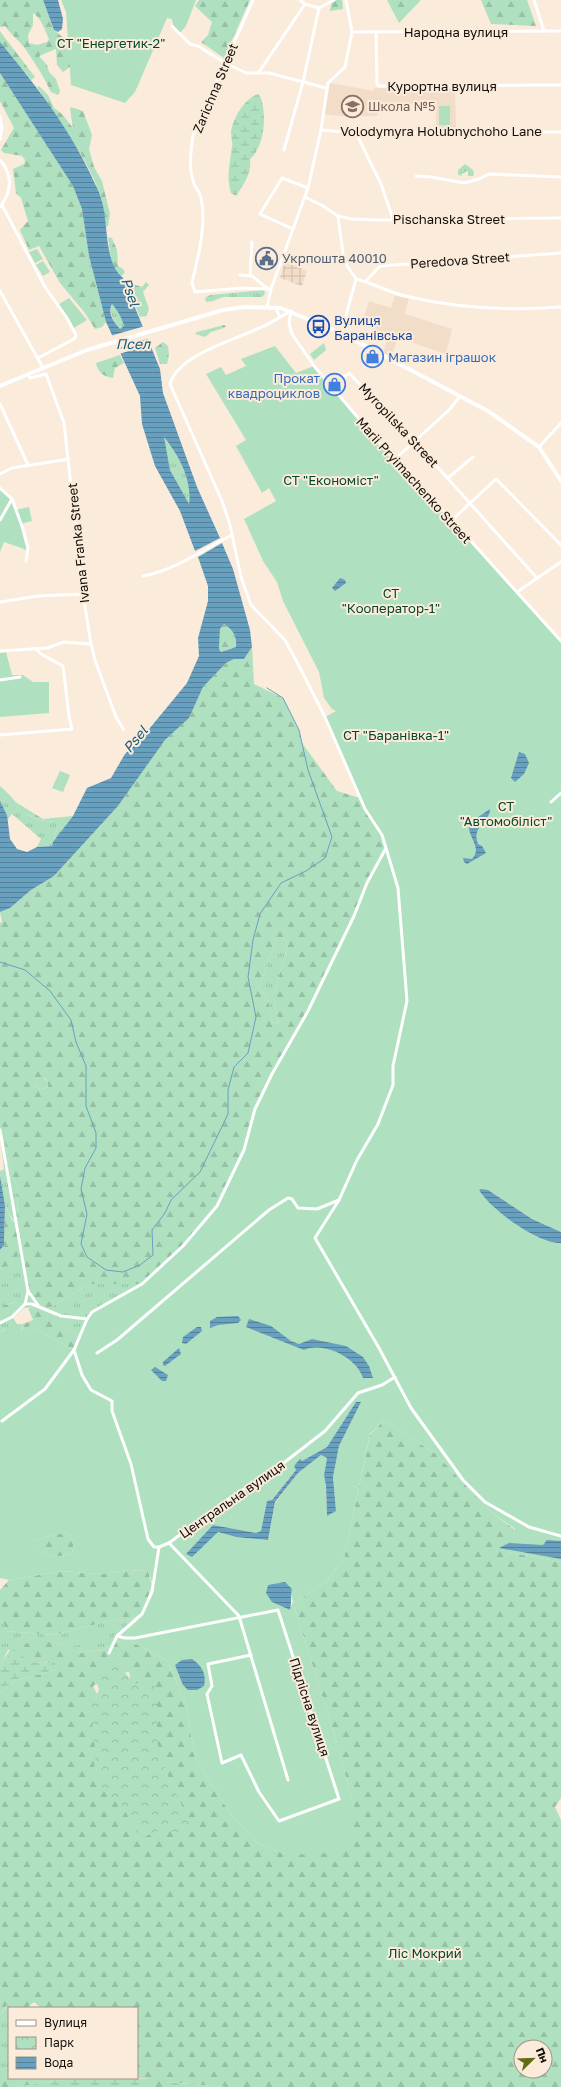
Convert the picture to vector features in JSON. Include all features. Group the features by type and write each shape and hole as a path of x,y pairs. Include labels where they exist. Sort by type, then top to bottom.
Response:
{"main road":[{"path":"0,386 87,350 223,310 244,307 275,307 291,311 341,333 488,411 539,447 561,481"}],"street":[{"name":"Zarichna Street","path":"253,0 199,120 194,135 191,152 191,170 194,184 201,197 202,218 192,283 195,292 270,289"},
{"path":"300,0 305,4 319,8 334,0"},
{"path":"267,307 270,289 308,188 321,130 326,88 333,77 345,67 352,32 346,0"},
{"path":"534,0 544,32"},
{"path":"259,72 305,4"},
{"path":"284,150 303,82 319,8"},
{"path":"172,26 185,41 198,46 225,63 246,73 259,72 326,88"},
{"name":"Курортна вулиця","path":"376,31 377,84 379,86 561,85"},
{"name":"Народна вулиця","path":"352,32 561,32"},
{"path":"0,117 2,128 0,140"},
{"name":"Volodymyra Holubnychoho Lane","path":"321,130 356,133 561,132"},
{"path":"356,133 381,184 393,219"},
{"path":"0,160 7,168 10,180 8,191 1,206 45,287 67,318 76,335 74,339 38,358"},
{"path":"416,176 464,183 479,179 489,174 561,177"},
{"path":"292,229 260,214 282,178 308,188"},
{"path":"305,197 338,216 344,261 356,279 366,281 391,292 449,304 493,308 561,307"},
{"name":"Pischanska Street","path":"338,216 352,219 561,218"},
{"path":"250,276 252,242"},
{"name":"Peredova Street","path":"366,281 380,266 561,252"},
{"path":"240,275 250,276 270,289"},
{"path":"341,333 356,279"},
{"path":"0,291 43,368"},
{"path":"275,307 280,317"},
{"path":"291,311 201,353 172,376 170,384 222,501 251,605 285,640 298,664 325,717 365,809 382,835 398,888 407,1001 393,1066 393,1085 378,1124 358,1160 340,1200 315,1238 395,1377 411,1408 463,1480 480,1497 529,1527 561,1536"},
{"name":"Marii Pryimachenko Street","path":"291,311 289,323 292,334 331,386 394,460 452,520 561,641"},
{"name":"Myropilska Street","path":"331,386 349,372 471,503 537,578"},
{"name":"Ivana Franka Street","path":"28,375 30,378 46,374 64,423 82,594 91,644 95,660 116,717 124,730"},
{"path":"394,460 449,410 460,396"},
{"path":"0,404 28,465"},
{"path":"539,447 561,423"},
{"name":"Myropilska Street","path":"448,478 473,457"},
{"path":"0,474 12,468 68,459"},
{"path":"452,520 496,479 561,546"},
{"path":"0,488 12,499 28,548 26,561"},
{"path":"0,520 12,499"},
{"path":"143,576 158,574 185,562 232,535"},
{"path":"517,592 561,562"},
{"path":"0,602 38,596 82,594"},
{"path":"0,651 47,648 64,642 91,644"},
{"path":"0,736 72,729 68,716 63,666 41,654 35,648"},
{"path":"0,680 20,677"},
{"path":"551,802 561,793"},
{"path":"2,1421 44,1389 74,1350 87,1319 92,1312 102,1305 142,1284 183,1246 217,1206 244,1150 258,1103 272,1074 308,1011 354,916 367,882 386,848"},
{"path":"0,1130 28,1291 25,1304 12,1317 0,1323"},
{"path":"97,1353 117,1340 269,1210 288,1198 292,1199 298,1208 317,1209 340,1200"},
{"path":"28,1291 38,1305"},
{"path":"25,1304 38,1305 62,1316 87,1319"},
{"path":"74,1350 82,1375 91,1390 112,1401 112,1411 139,1496 148,1540 154,1547 159,1547 169,1543"},
{"name":"Центральна вулиця","path":"288,1780 239,1616 169,1543 227,1500 281,1465 325,1431 358,1393 382,1384 395,1377"},
{"path":"109,1653 117,1636 142,1614 152,1592 159,1547"},
{"name":"Підлісна вулиця","path":"239,1616 278,1610 339,1799 280,1821 259,1792 241,1756 222,1763 207,1694 212,1686 208,1664 251,1655"},
{"path":"117,1636 124,1638 135,1638 239,1616"}],"shaded area":[{"name":"Школа №5","path":"330,83 374,91 374,88 455,89 456,128 436,128 436,105 380,104 377,116 358,116 357,118 324,114"},
{"path":"285,261 307,271 302,286 280,278"},
{"path":"395,296 409,298 405,314 452,329 446,354 398,338 391,357 383,353 388,336 362,324 369,301 391,308"}],"green space":[{"path":"0,0 43,0 54,30 71,44 73,65 63,72 57,65 56,49 39,56 47,65 49,72 56,79 60,91 58,95 51,92 24,47 5,26 0,27","holes":["33,13 41,21 49,39 47,42 37,45 29,43 28,35 33,25"]},
{"name":"СТ \"Енергетик-2\"","path":"61,0 196,0 186,26 180,33 173,25 172,19 167,18 135,92 125,103 71,85 66,12"},
{"path":"199,0 250,0 224,58 201,42 208,35 212,22 195,6"},
{"path":"332,0 342,0 343,9 330,11"},
{"path":"387,0 421,0 399,23"},
{"path":"481,0 527,0 536,26 491,24"},
{"path":"0,31 35,77 31,80 0,42"},
{"path":"0,73 73,186 82,209 89,256 106,322 102,327 95,329 85,313 60,283 39,246 29,250 20,230 28,221 21,198 16,193 13,169 24,164 25,160 22,156 4,153 1,150 14,128 0,101"},
{"path":"39,86 48,95 54,108 62,114 73,128 71,107 83,111 92,135 89,149 94,167 102,181 110,214 108,226 106,227 102,200 95,182 81,154 37,87"},
{"path":"259,94 264,110 264,128 262,138 255,153 250,159 249,174 236,196 231,193 229,181 232,126 240,109 249,99"},
{"path":"439,106 450,106 450,125 439,125"},
{"path":"465,164 473,170 473,176 468,176 468,171 461,174 462,176 458,175 458,170"},
{"path":"108,237 112,238 117,250 118,266 125,272 121,277 117,273 113,264"},
{"path":"37,249 43,259 35,263 29,252"},
{"path":"43,261 50,272 43,276 36,265"},
{"path":"146,282 149,285 143,292 149,309 146,316 140,317 129,290 129,283 142,287"},
{"path":"264,290 265,294 262,297 223,297 206,302 205,298 210,295"},
{"path":"69,298 87,320 74,328 59,304"},
{"path":"112,304 120,314 123,322 124,326 120,329 111,314"},
{"path":"224,325 226,326 224,328 211,332 205,337 195,334 197,332"},
{"path":"163,342 168,346 169,355 167,364 160,364 155,348"},
{"path":"324,343 326,350 314,360 310,354"},
{"path":"275,346 296,373 314,366 388,453 452,520 561,641 561,1232 532,1219 488,1190 479,1190 493,1206 528,1232 551,1242 561,1243 561,1562 508,1552 515,1529 491,1512 436,1454 384,1420 370,1434 344,1558 326,1582 293,1603 336,1740 354,1808 352,1841 319,1855 285,1854 259,1844 232,1816 195,1758 186,1704 168,1661 125,1638 142,1614 149,1600 152,1584 148,1571 128,1570 100,1574 62,1571 9,1580 0,1578 0,1333 10,1325 20,1333 22,1329 31,1326 74,1350 92,1312 142,1284 183,1246 217,1206 244,1150 255,1109 272,1074 308,1011 354,916 367,883 386,848 382,835 365,809 325,717 336,711 332,709 324,698 319,672 283,601 277,582 263,561 244,519 276,501 269,488 262,493 236,446 246,440 206,374 221,367 226,375 246,366 241,359","holes":["356,1402 361,1402 339,1446 333,1477 336,1511 327,1516 324,1475 327,1458 321,1455 298,1473 275,1503 268,1540 236,1537 218,1532 213,1525 256,1533 261,1531 267,1501 271,1501 296,1470 294,1466 300,1460 302,1461 327,1447","67,1532 74,1542 72,1554 55,1557 37,1551 33,1540","291,1594 293,1601 290,1610 272,1602"]},
{"path":"120,355 124,363 115,368 113,378 100,372 96,363"},
{"path":"163,436 183,468 188,486 189,505 170,470"},
{"path":"0,490 10,499 15,510 29,507 32,521 20,524 27,550 4,542 0,552"},
{"path":"224,624 234,634 236,647 221,652 219,649 220,629"},
{"path":"252,647 254,684 283,698 299,730 302,743 337,791 360,798 382,835 386,848 217,1206 183,1246 142,1284 89,1284 48,1309 61,1316 62,1326 80,1336 74,1350 31,1326 22,1329 23,1324 33,1320 28,1308 37,1305 28,1291 21,1251 10,1264 0,1269 0,1250 4,1245 5,1205 12,1220 18,1225 17,1185 11,1174 6,1144 0,1136 0,923 2,922 0,912 10,908 31,890 54,876 118,806 165,740 189,718 203,687 226,663 234,659 244,659","holes":["277,937 286,939 287,948 273,997 279,1024 272,1022 268,999 259,988","35,1077 43,1077 47,1080 48,1087 40,1090 35,1085"]},
{"path":"6,652 12,675 23,675 33,682 49,682 49,713 0,717 0,653"},
{"path":"60,771 70,775 63,792 52,788"},
{"path":"0,786 28,815 44,821 56,822 58,827 54,837 56,839 52,846 37,847 41,839 12,814 6,822 7,815 0,801"},
{"path":"14,801 43,819 73,816 56,839 54,837 58,827 56,822 44,821 27,814"},
{"path":"277,937 286,939 287,948 273,997 279,1024 272,1022 268,999 259,988"},
{"path":"35,1077 43,1077 47,1081 48,1087 40,1090 35,1085"},
{"path":"0,1136 6,1144 11,1174 17,1185 18,1225 13,1220 7,1209 3,1196 0,1171 4,1169"},
{"path":"21,1250 38,1305 24,1308 13,1318 17,1324 23,1324 20,1334 4,1329 0,1333 0,1315 3,1317 18,1302 0,1306 0,1269 10,1264"},
{"path":"89,1284 142,1284 80,1336 62,1326 48,1309"},
{"path":"18,1302 20,1306 9,1317 3,1318 0,1315 0,1306"},
{"name":"Ліс Мокрий","path":"384,1420 436,1454 491,1512 515,1530 508,1552 561,1562 561,1798 555,1807 561,1820 561,2087 226,2087 167,2082 166,2087 150,2087 150,2079 138,2078 138,2007 40,2007 34,2002 28,2007 8,2008 7,2005 0,2015 0,1694 14,1681 55,1670 55,1663 28,1662 14,1650 0,1668 0,1661 1,1663 14,1644 55,1642 79,1653 102,1650 125,1638 168,1661 186,1704 195,1758 232,1816 259,1844 285,1854 354,1808 336,1740 293,1603 326,1582 344,1558 370,1435","holes":["129,1672 130,1677 125,1689 97,1694 93,1686 117,1673"]},
{"path":"67,1532 74,1542 72,1554 55,1557 36,1551 33,1540"},
{"path":"128,1570 148,1571 152,1585 142,1614 127,1621 113,1620 53,1635 7,1631 0,1617 0,1590 9,1580 62,1571 100,1574"},
{"path":"142,1614 125,1638 102,1650 78,1653 55,1642 8,1650 1,1664 0,1617 7,1631 53,1635 113,1620 127,1621"},
{"path":"109,1626 109,1636 99,1642 73,1646 69,1632"},
{"path":"14,1649 29,1662 55,1663 55,1670 14,1681 0,1694 0,1668"},
{"path":"116,1661 134,1684 152,1679 155,1687 157,1696 158,1745 172,1786 192,1824 180,1832 156,1831 141,1839 121,1804 103,1791 94,1766 96,1754 89,1705 99,1690 94,1674 109,1663"},
{"path":"8,2005 8,2068 0,2070 0,2015"},
{"path":"8,2068 8,2079 64,2079 18,2087 0,2087 0,2070"},
{"path":"64,2079 150,2079 150,2087 18,2087"},
{"path":"166,2082 226,2087 166,2087"}],"water":[{"path":"43,0 58,0 63,19 62,29 58,32 54,30"},
{"name":"Псел","path":"0,42 38,89 61,122 82,157 99,192 112,262 123,278 160,369 163,393 197,487 220,538 195,551 180,511 155,466 142,424 140,396 106,322 89,256 82,209 73,186 0,73","holes":["112,304 122,319 124,326 120,329 114,321 110,311","164,437 175,452 183,468 188,486 189,504 170,470"]},
{"path":"222,543 233,569 250,630 252,647 244,659 234,659 226,663 203,687 189,718 165,740 118,806 54,876 31,890 10,908 0,912 0,801 7,815 10,839 17,849 27,852 37,847 52,846 53,842 73,816 87,788 111,778 125,754 145,734 187,683 199,656 198,638 208,601 208,586 198,557","holes":["224,624 235,636 236,647 221,652 219,649 220,629"]},
{"path":"340,578 345,580 346,583 335,591 332,588"},
{"path":"519,752 525,754 529,763 524,774 515,782 511,778"},
{"path":"490,809 477,833 478,844 482,846 486,853 467,864 464,862 463,858 472,859 476,851 469,828 472,821"},
{"path":"0,1176 5,1205 4,1245 0,1250"},
{"path":"479,1190 488,1190 532,1219 561,1232 561,1243 551,1242 540,1238 516,1224 485,1198"},
{"path":"238,1316 241,1320 238,1323 218,1325 210,1328 210,1321 217,1317"},
{"path":"249,1319 271,1326 291,1341 299,1344 312,1339 346,1346 363,1357 369,1366 373,1378 363,1378 360,1371 354,1364 339,1353 321,1348 304,1350 246,1327"},
{"path":"197,1327 201,1327 202,1331 186,1344 182,1343 183,1337"},
{"path":"179,1348 181,1354 165,1366 163,1365 163,1362"},
{"path":"155,1367 168,1375 166,1381 162,1381 151,1370"},
{"path":"356,1402 361,1402 339,1446 333,1477 336,1511 327,1516 324,1475 327,1458 321,1455 298,1473 275,1502 268,1540 236,1537 218,1532 192,1557 186,1554 213,1525 256,1533 261,1531 267,1501 272,1500 296,1470 294,1466 300,1459 302,1461 327,1447"},
{"path":"547,1540 561,1541 561,1559 499,1548 509,1543 543,1545"},
{"path":"285,1582 292,1589 290,1610 272,1602 266,1593 268,1585"},
{"path":"192,1659 201,1667 205,1678 204,1686 197,1690 188,1690 183,1685 175,1665 182,1660"}],"pier":[{"path":"145,326 150,338 116,349 110,336"},
{"path":"150,339 152,344 119,354 117,350"}],"waterway":[{"path":"0,962 25,970 50,991 71,1020 76,1042 86,1066 86,1106 96,1133 96,1148 85,1168 81,1189 87,1214 81,1244 87,1257 106,1270 123,1272 140,1265 153,1255 152,1230 165,1213 171,1200 200,1172 228,1114 228,1090 234,1067 248,1053 256,1017 248,977 253,940 260,914 281,883 306,871 325,858 332,837 308,770 299,730 283,698 267,688"}],"place":[{"name":"Школа №5","path":"352,106"},
{"name":"Укрпошта 40010","path":"266,258"},
{"name":"Вулиця Баранівська","path":"319,327"},
{"name":"Магазин іграшок","path":"372,357"},
{"name":"Прокат квадроциклов","path":"335,385"}],"water label":[{"name":"Psel","path":"131,292"},
{"name":"Psel","path":"135,739"}],"park label":[{"name":"СТ \"Економіст\"","path":"331,480"},
{"name":"СТ \"Кооператор-1\"","path":"391,600"},
{"name":"СТ \"Баранівка-1\"","path":"396,735"},
{"name":"СТ \"Автомобіліст\"","path":"506,814"}]}
